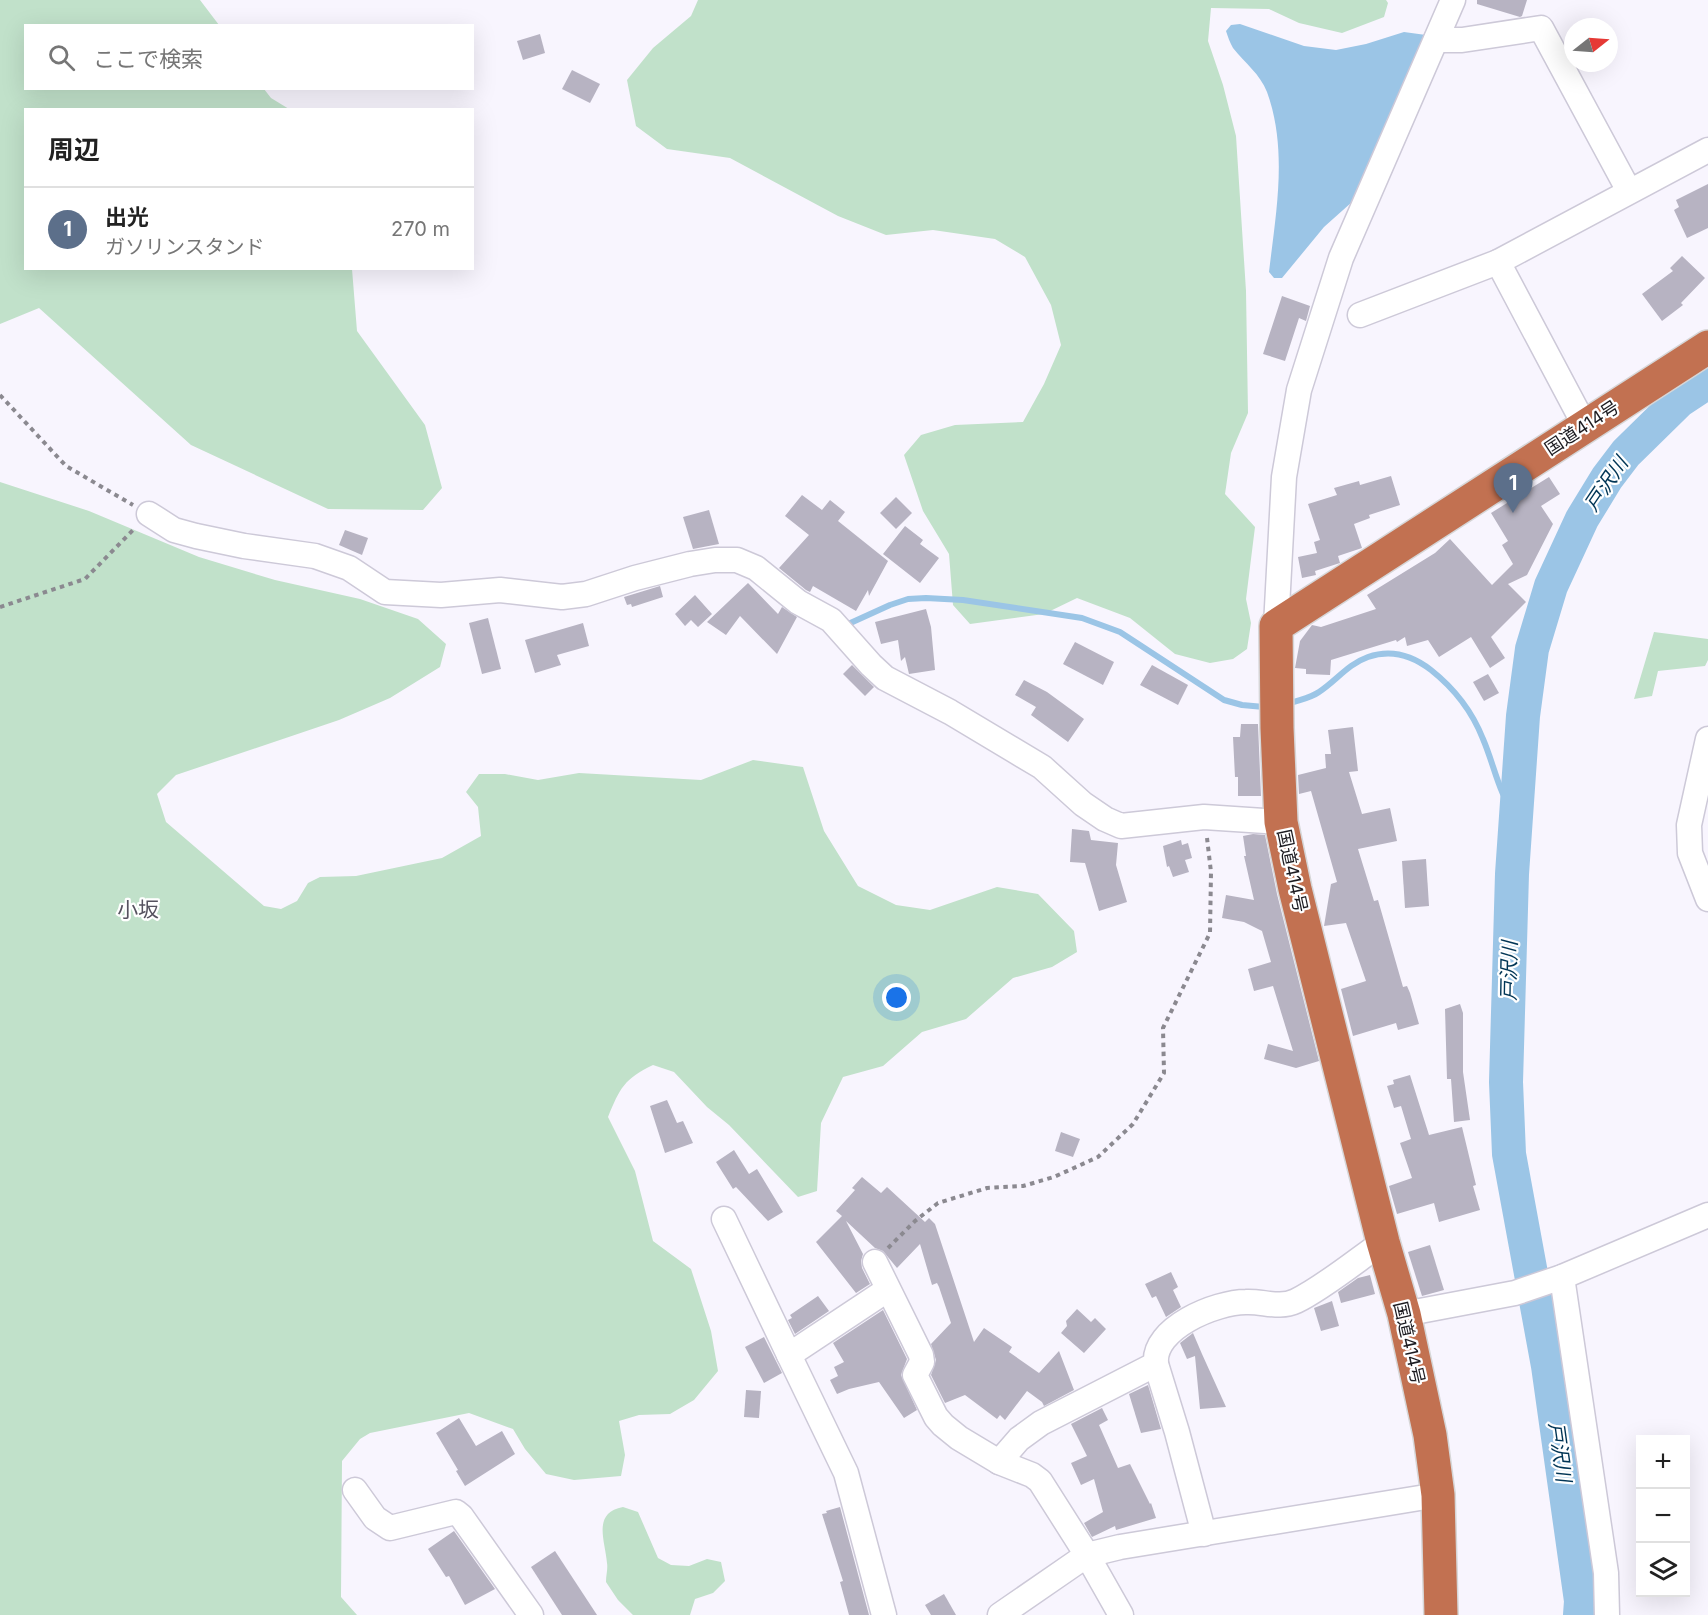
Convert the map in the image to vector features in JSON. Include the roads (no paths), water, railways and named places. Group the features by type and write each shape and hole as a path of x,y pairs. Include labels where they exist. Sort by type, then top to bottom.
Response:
{"highway":[{"name":"国道414号","path":"1441,1615 1438,1494 1430,1436 1404,1314 1383,1242 1295,890 1281,822 1276,626 1708,347"}],"street":[{"path":"1276,626 1284,477 1299,390 1341,258 1453,0"},
{"path":"1437,40 1462,40 1541,28 1629,191"},
{"path":"1360,315 1498,262 1708,150"},
{"path":"1498,262 1585,426"},
{"path":"149,514 174,530 196,536 244,546 315,556 350,568 385,592 441,595 500,590 562,597 586,594 690,564 715,560 737,560 756,568 798,602 831,620 885,678 950,712 1042,767 1083,804 1105,819 1121,826 1204,817 1281,822"},
{"path":"1708,739 1689,825 1690,853 1708,899"},
{"path":"1404,1314 1515,1293 1562,1277 1708,1215"},
{"path":"724,1220 846,1473 884,1615"},
{"path":"1204,1534 1156,1364 1155,1355 1160,1344 1167,1334 1191,1318 1236,1302 1281,1305 1293,1302 1383,1242"},
{"path":"875,1262 921,1355 922,1362 915,1374 936,1417 959,1438 1040,1481 1087,1555 1121,1615"},
{"path":"1562,1277 1606,1573 1607,1615"},
{"path":"789,1354 887,1290"},
{"path":"999,1461 1018,1438 1041,1423 1156,1364"},
{"path":"355,1490 375,1518 390,1528 456,1512 531,1615"},
{"path":"1000,1615 1087,1555 1120,1547 1438,1494"}],"water":[{"path":"1240,24 1304,46 1336,50 1366,44 1404,32 1426,35 1352,202 1324,227 1282,278 1274,278 1269,272 1277,204 1279,159 1277,136 1267,92 1256,74 1233,48 1226,31 1231,25"}],"waterway":[{"name":"戸沢川","path":"1580,1615 1581,1601 1548,1366 1509,1154 1506,1082 1512,874 1523,716 1532,649 1551,586 1582,519 1607,478 1626,453 1679,401 1708,382"},
{"path":"846,625 890,605 908,599 926,598 963,600 1082,618 1120,632 1224,700 1242,705 1264,707"},
{"path":"1294,702 1316,694 1348,668 1368,657 1393,654 1417,661 1448,685 1468,710 1479,729 1505,799 1517,818"}],"place":[{"name":"出光","path":"1513,513"}],"district":[{"name":"小坂","path":"138,910"}]}
